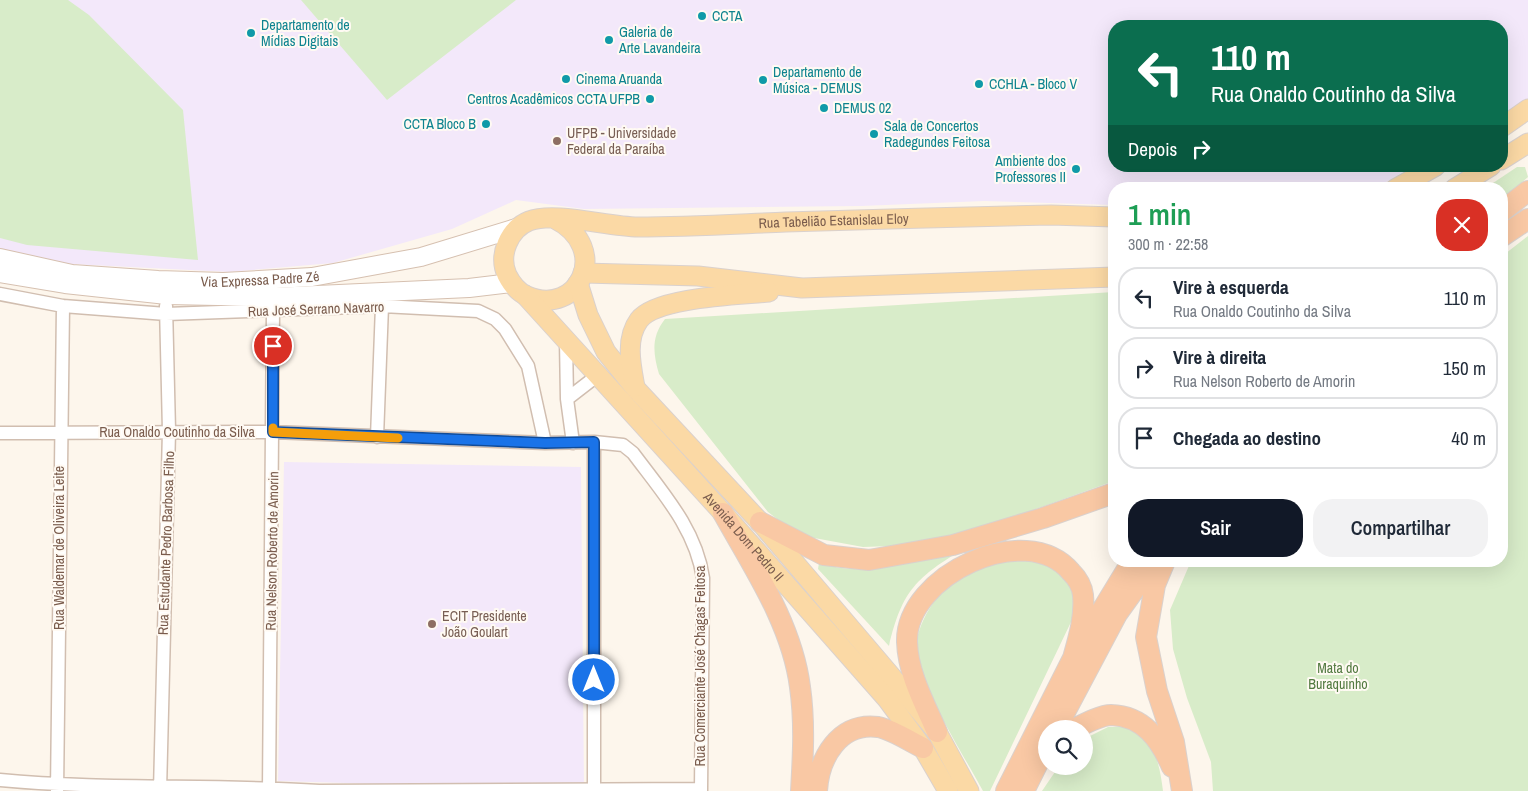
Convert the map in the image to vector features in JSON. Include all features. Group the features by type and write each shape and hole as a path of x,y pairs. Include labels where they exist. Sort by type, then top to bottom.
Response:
{"highway":[{"path":"1508,207 1528,191"},
{"path":"1508,232 1528,219"},
{"path":"760,522 824,555 869,560 953,545 1043,518 1108,495"},
{"path":"723,513 775,606 789,642 800,686 804,732 801,791"},
{"path":"937,732 915,680 907,641 910,624 926,595 943,578 966,564 992,555 1026,550 1054,556 1067,567 1076,577 1083,594 1084,614 1073,658"},
{"path":"1006,791 1073,658 1128,567"},
{"path":"1061,720 1117,614 1151,567"},
{"path":"1162,567 1155,585 1146,637 1157,691 1174,742 1182,790"},
{"path":"1093,722 1110,715 1144,724 1165,751 1182,790"},
{"path":"817,791 825,755 842,736 855,730 878,727 923,748"},
{"path":"1026,787 1038,763"},
{"path":"1026,787 1038,770"}],"main road":[{"path":"1508,123 1528,109"},
{"path":"1508,156 1528,143"},
{"path":"1407,182 1425,172"},
{"path":"1465,182 1481,172"},
{"name":"Rua Tabelião Estanislau Eloy","path":"555,219 636,227 1051,215 1108,217"},
{"path":"542,218 555,219 568,225 577,234 583,246 586,259 580,278 568,294 554,300 539,300 518,289 505,270 504,255 508,241 516,228 528,221 542,218"},
{"name":"Via Expressa Padre Zé","path":"0,258 72,274 158,280 223,282 312,278 421,257 516,228"},
{"name":"Via Expressa Padre Zé","path":"0,273 65,284 166,295 274,297 469,288 518,289"},
{"path":"580,278 698,276 802,288"},
{"path":"635,388 630,353 632,336 639,320 645,313 681,301 802,288 1108,277"},
{"name":"Avenida Dom Pedro II","path":"580,278 596,334 606,352 635,388 760,522 937,732 969,791"},
{"name":"Avenida Dom Pedro II","path":"518,289 723,513 887,699 923,748 948,791"}],"street":[{"name":"Rua José Serrano Navarro","path":"0,294 63,306 166,314 382,306 470,309 495,319 513,340 528,366 545,443"},
{"name":"Rua Estudante Pedro Barbosa Filho","path":"160,788 169,431 166,295"},
{"name":"Rua Waldemar de Oliveira Leite","path":"57,788 63,306"},
{"path":"378,437 382,306"},
{"name":"Rua Nelson Roberto de Amorin","path":"269,789 273,311"},
{"path":"566,341 567,399 572,443"},
{"path":"567,399 598,375"},
{"name":"Rua Onaldo Coutinho da Silva","path":"0,432 273,432 545,443 594,442"},
{"path":"594,442 594,791"},
{"name":"Rua Comerciante José Chagas Feitosa","path":"594,442 623,445 633,453 685,523 700,560 703,578 701,790"},
{"path":"0,780 57,788 319,791 701,790"}],"shaded area":[{"name":"UFPB - Universidade Federal da Paraíba","path":"0,0 1528,0 1528,99 1508,111 1508,20 1108,20 1108,172 1403,172 1386,182 1108,182 1108,205 984,201 861,206 584,209 516,200 452,229 333,263 229,272 31,262 0,254"},
{"name":"ECIT Presidente João Goulart","path":"284,462 581,467 584,790 278,781"}],"green space":[{"path":"0,0 68,0 89,15 183,110 198,260 27,245 0,238"},
{"path":"301,0 516,0 387,100"},
{"path":"1517,167 1525,167 1528,177 1508,195 1508,182 1494,182"},
{"name":"Mata do Buraquinho","path":"1528,236 1528,791 1213,791 1211,762 1187,698 1173,649 1170,610 1188,567 1508,567 1508,252"},
{"path":"1108,292 1108,483 972,532 919,545 863,547 798,535 768,512 659,374 654,345 657,332 665,319"},
{"path":"965,548 923,577 914,587 900,611 889,646 818,569 819,563 855,569 892,566"},
{"path":"1029,553 1051,564 1067,578 1072,587 1074,608 1071,622 990,791 983,791 924,681 918,664 917,640 924,618 936,598 952,582 966,573"},
{"path":"1108,727 1128,728 1137,732 1150,745 1158,763 1163,791 1042,791 1053,775 1093,775 1093,734"}],"slow traffic":[{"path":"273,428 273,432 398,438"}],"place":[{"name":"CCTA","path":"702,16"},
{"name":"Departamento de Mídias Digitais","path":"251,33"},
{"name":"Galeria de Arte Lavandeira","path":"609,40"},
{"name":"Cinema Aruanda","path":"566,79"},
{"name":"Departamento de Música - DEMUS","path":"763,80"},
{"name":"CCHLA - Bloco V","path":"979,84"},
{"name":"Centros Acadêmicos CCTA UFPB","path":"650,99"},
{"name":"DEMUS 02","path":"824,108"},
{"name":"CCTA Bloco B","path":"486,124"},
{"name":"Sala de Concertos Radegundes Feitosa","path":"874,134"},
{"name":"UFPB - Universidade Federal da Paraíba","path":"557,141"},
{"name":"Ambiente dos Professores II","path":"1076,169"},
{"name":"ECIT Presidente João Goulart","path":"432,624"}],"route":[{"path":"273,346 273,432 545,443 594,442 594,680"}]}
